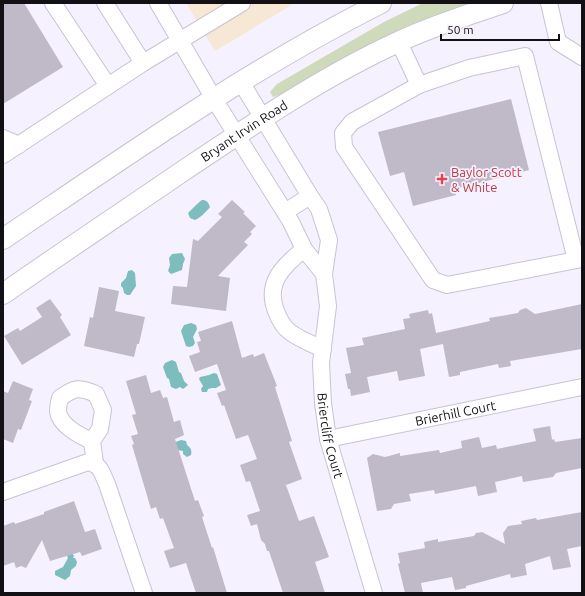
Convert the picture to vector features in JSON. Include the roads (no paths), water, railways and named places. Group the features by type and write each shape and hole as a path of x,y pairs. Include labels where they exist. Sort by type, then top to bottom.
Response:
{"main road":[{"path":"3,239 241,82 340,24 381,3"},
{"name":"Bryant Irvin Road","path":"3,294 237,135 301,94 345,69 399,42 452,20 504,3"}],"street":[{"path":"53,3 108,86"},
{"path":"105,3 143,63"},
{"path":"158,3 214,99 284,212 304,249 324,274"},
{"path":"3,155 143,63 242,3"},
{"path":"549,3 558,42 582,57"},
{"path":"399,42 419,85"},
{"path":"525,56 579,259 447,285 433,280 344,147 343,133 352,122 419,85 469,68 525,56"},
{"name":"Briercliff Court","path":"241,82 319,209 329,240 324,274 328,306 321,363 323,403 328,439 374,593"},
{"path":"3,138 19,145"},
{"path":"284,212 310,196"},
{"path":"304,249 284,267 276,279 272,292 273,304 282,324 290,332 323,349"},
{"name":"Brierhill Court","path":"328,439 582,387"},
{"path":"92,441 94,463"},
{"path":"3,492 88,462 94,463 100,468 107,484 144,593"}],"place":[{"name":"Baylor Scott & White","path":"442,179"}]}
